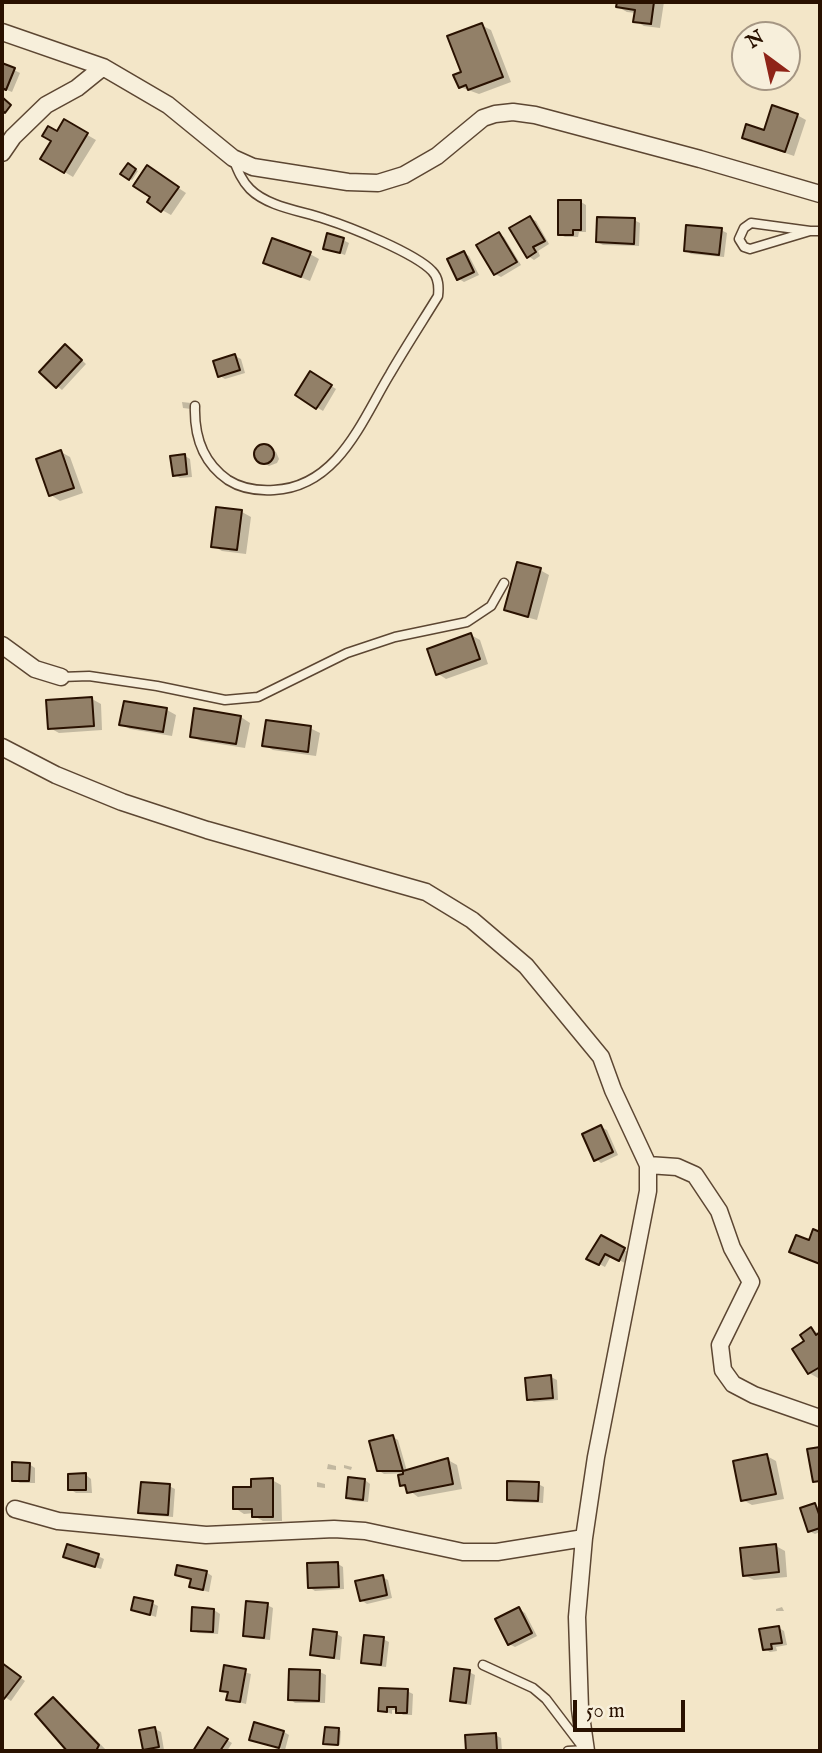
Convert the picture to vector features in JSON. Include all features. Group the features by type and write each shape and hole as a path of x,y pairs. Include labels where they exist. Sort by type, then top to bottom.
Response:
{"street":[{"path":"2,32 103,67 168,105 233,158 253,167 348,183 378,183 404,175 438,156 483,118 513,112 535,115 820,194"},
{"path":"2,153 13,137 46,105 77,88 103,67"},
{"path":"2,645 36,668 61,677"},
{"path":"2,747 57,775 122,802 207,830 426,892 472,920 526,966 601,1057 612,1090 648,1165 648,1191 596,1457 584,1538 577,1618 580,1709 586,1751"},
{"path":"648,1165 677,1167 695,1175 719,1211 732,1248 751,1282 720,1345 723,1370 733,1384 754,1395 820,1418"},
{"path":"15,1509 58,1521 206,1535 334,1529 365,1531 463,1552 497,1552 584,1538"}],"lane":[{"path":"195,405 194,424 200,447 213,467 230,481 255,491 284,489 311,480 333,463 353,439 438,296 439,287 432,270 417,260 329,220 271,202 250,190 233,158"},
{"path":"810,231 750,249 744,247 739,239 744,228 751,223 820,231"},
{"path":"61,677 102,678 225,700 258,697 347,653 395,637 467,622 491,606 503,583"},
{"path":"483,1665 533,1688 546,1699 586,1751"},
{"path":"568,1751 586,1751"}],"building":[{"path":"617,2 654,2 651,24 633,22 635,10 616,7"},
{"path":"482,23 503,77 468,90 466,85 459,88 453,75 461,72 447,36"},
{"path":"2,63 15,68 6,90 2,88"},
{"path":"2,97 11,105 5,113 2,110"},
{"path":"772,105 798,114 785,152 742,138 746,124 764,130"},
{"path":"64,119 88,133 64,173 40,159 51,141 42,136 48,126 57,131"},
{"path":"128,163 136,169 129,180 120,174"},
{"path":"147,165 179,187 161,212 147,202 150,197 133,186"},
{"path":"558,200 581,200 581,230 573,230 573,235 558,235"},
{"path":"530,216 545,241 533,247 536,252 527,258 509,228"},
{"path":"597,217 635,218 634,244 596,242"},
{"path":"686,225 722,228 719,255 684,251"},
{"path":"499,232 517,262 494,275 476,245"},
{"path":"327,233 344,238 340,253 323,249"},
{"path":"272,238 311,252 301,277 263,263"},
{"path":"464,251 474,272 457,280 447,259"},
{"path":"65,344 82,360 56,388 39,372"},
{"path":"235,354 240,370 218,377 213,361"},
{"path":"310,371 332,385 316,409 295,395"},
{"path":"264,444 271,447 274,454 271,461 264,464 257,461 254,454 257,447"},
{"path":"61,450 74,488 49,496 36,459"},
{"path":"185,454 187,474 173,476 170,456"},
{"path":"216,507 242,510 237,550 211,547"},
{"path":"517,562 541,568 528,617 504,610"},
{"path":"471,633 480,659 436,675 427,649"},
{"path":"92,697 94,726 48,729 46,700"},
{"path":"124,701 167,708 163,732 119,725"},
{"path":"194,708 241,716 236,744 190,737"},
{"path":"266,720 311,726 308,752 262,746"},
{"path":"601,1125 613,1152 594,1161 582,1134"},
{"path":"813,1229 820,1232 820,1264 789,1252 796,1235 809,1240"},
{"path":"601,1235 625,1248 619,1261 605,1254 599,1265 586,1259"},
{"path":"811,1327 816,1335 820,1332 820,1367 808,1374 792,1349 804,1341 800,1335"},
{"path":"551,1375 553,1398 527,1400 525,1378"},
{"path":"393,1435 403,1471 377,1471 369,1441"},
{"path":"820,1447 820,1481 813,1482 807,1449"},
{"path":"767,1454 776,1494 741,1501 733,1461"},
{"path":"448,1458 453,1484 407,1493 405,1485 400,1486 398,1475 403,1474 403,1471"},
{"path":"12,1462 30,1463 29,1481 12,1481"},
{"path":"86,1473 86,1490 68,1490 68,1474"},
{"path":"348,1477 365,1479 363,1500 346,1498"},
{"path":"273,1478 273,1517 252,1517 252,1509 233,1509 233,1487 251,1487 251,1479"},
{"path":"507,1481 539,1482 538,1501 507,1500"},
{"path":"141,1482 170,1484 168,1515 138,1513"},
{"path":"815,1503 820,1517 820,1528 808,1532 800,1508"},
{"path":"67,1544 99,1554 95,1567 63,1557"},
{"path":"776,1544 779,1572 743,1576 740,1548"},
{"path":"338,1562 339,1587 308,1588 307,1563"},
{"path":"177,1565 207,1571 203,1590 189,1587 191,1579 175,1575"},
{"path":"383,1575 387,1595 360,1601 355,1581"},
{"path":"134,1597 153,1601 150,1615 131,1610"},
{"path":"246,1601 268,1603 264,1638 243,1636"},
{"path":"192,1607 214,1609 213,1632 191,1631"},
{"path":"519,1607 532,1633 508,1645 495,1619"},
{"path":"779,1626 782,1643 771,1644 772,1649 763,1650 759,1629"},
{"path":"313,1629 337,1632 334,1658 310,1655"},
{"path":"364,1635 384,1637 381,1665 361,1663"},
{"path":"2,1663 21,1677 4,1699 2,1697"},
{"path":"224,1665 246,1669 240,1702 226,1700 228,1692 220,1691"},
{"path":"454,1668 470,1670 466,1703 450,1701"},
{"path":"289,1669 320,1670 319,1701 288,1700"},
{"path":"379,1688 408,1689 407,1713 396,1713 396,1707 387,1707 387,1712 378,1711"},
{"path":"53,1697 99,1745 96,1751 67,1751 35,1714"},
{"path":"254,1722 284,1731 279,1748 249,1740"},
{"path":"155,1727 159,1747 143,1750 139,1730"},
{"path":"208,1727 228,1739 220,1751 193,1751"},
{"path":"325,1727 339,1728 338,1745 323,1744"},
{"path":"496,1733 497,1750 466,1751 465,1735"}]}
